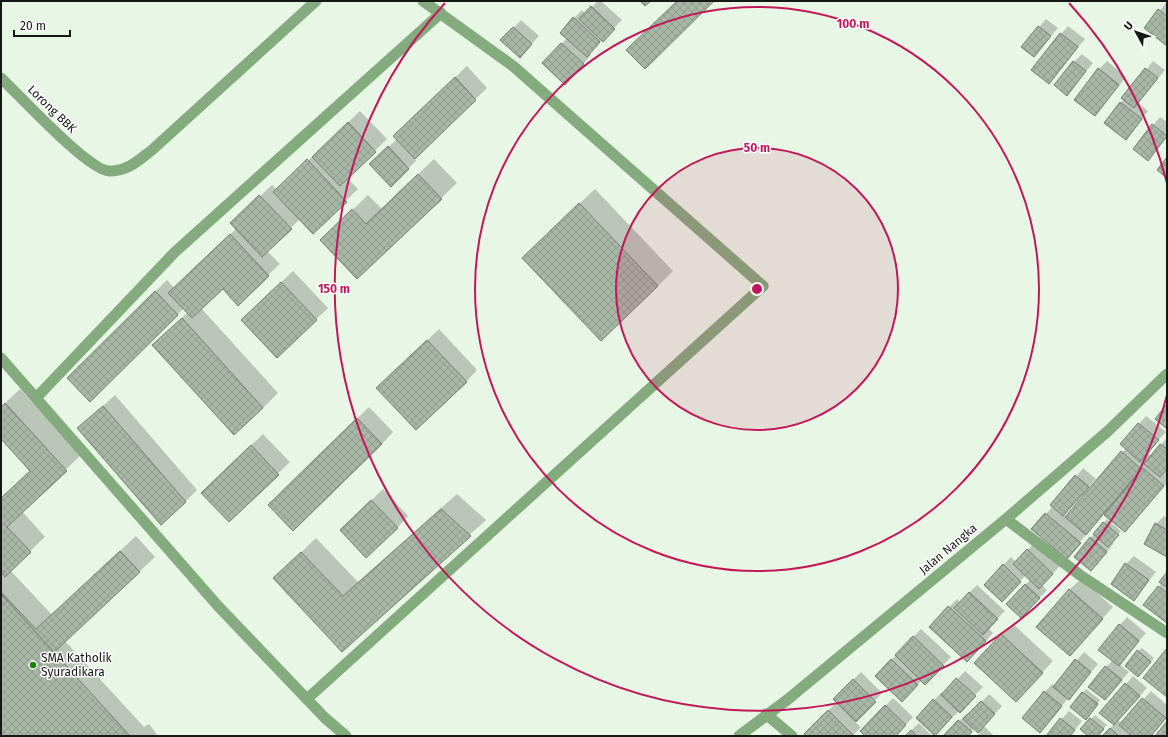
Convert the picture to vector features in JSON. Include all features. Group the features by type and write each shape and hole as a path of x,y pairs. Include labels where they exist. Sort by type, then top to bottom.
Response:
{"street":[{"name":"Lorong BBK","path":"1,78 84,158 108,171 123,170 138,161 316,1"},
{"path":"307,699 763,286 513,66 423,1"},
{"path":"36,398 175,252 441,13"},
{"path":"1,358 218,606 307,699 346,736"},
{"name":"Jalan Nangka","path":"739,736 766,714 787,700 1006,519 1108,431 1167,374"},
{"path":"1006,519 1080,575 1167,633"},
{"path":"766,714 792,736"}],"building":[{"path":"640,1 651,1 645,6"},
{"path":"677,1 714,1 645,69 626,50"},
{"path":"591,6 615,29 603,42 579,19"},
{"path":"1158,9 1167,16 1167,46 1144,28"},
{"path":"573,17 600,42 587,57 560,33"},
{"path":"1038,26 1051,36 1034,57 1021,47"},
{"path":"513,27 532,44 520,58 500,40"},
{"path":"1060,33 1078,47 1049,84 1031,70"},
{"path":"561,43 584,64 565,85 542,63"},
{"path":"1073,61 1086,71 1067,96 1054,85"},
{"path":"1098,68 1119,85 1095,116 1074,100"},
{"path":"1145,68 1158,78 1134,108 1121,98"},
{"path":"455,77 476,100 415,159 393,136"},
{"path":"1120,102 1142,119 1126,140 1104,123"},
{"path":"348,122 376,152 340,186 312,157"},
{"path":"1152,124 1167,136 1148,161 1133,149"},
{"path":"388,146 409,169 391,187 369,164"},
{"path":"1167,157 1167,178 1157,170"},
{"path":"307,159 347,202 313,234 273,192"},
{"path":"418,174 442,199 357,279 320,240 352,209 366,224"},
{"path":"259,195 292,229 262,257 230,223"},
{"path":"579,203 658,286 601,341 522,258"},
{"path":"230,234 269,276 238,306 223,289 192,318 168,293"},
{"path":"281,282 317,320 277,358 241,320"},
{"path":"155,291 178,315 90,402 67,378"},
{"path":"182,318 263,408 234,435 152,345"},
{"path":"427,340 467,382 416,430 376,388"},
{"path":"5,403 67,471 7,527 31,552 5,577 1,572 1,498 30,471 1,439 1,407"},
{"path":"1167,404 1167,429 1155,419"},
{"path":"103,406 186,502 161,525 77,428"},
{"path":"357,418 382,444 293,531 268,505"},
{"path":"1138,423 1159,440 1140,462 1120,444"},
{"path":"1160,444 1167,449 1167,469 1160,477 1144,464"},
{"path":"251,445 279,475 229,522 201,493"},
{"path":"1121,451 1141,469 1086,535 1065,517"},
{"path":"1143,468 1164,486 1125,532 1104,515"},
{"path":"1075,475 1089,487 1063,516 1050,505"},
{"path":"371,500 398,528 366,558 340,530"},
{"path":"441,509 471,536 342,652 273,578 301,552 343,596"},
{"path":"1045,513 1081,543 1067,559 1031,529"},
{"path":"1103,522 1119,535 1108,547 1093,534"},
{"path":"1155,523 1167,530 1167,557 1144,544"},
{"path":"1090,537 1107,552 1091,571 1074,557"},
{"path":"1027,549 1053,574 1039,589 1013,564"},
{"path":"120,551 140,572 29,674 1,644 1,592 36,629"},
{"path":"1125,563 1149,580 1134,601 1111,584"},
{"path":"1003,564 1021,582 1002,602 984,585"},
{"path":"1167,572 1167,587 1159,582"},
{"path":"1025,584 1040,598 1021,618 1006,604"},
{"path":"1158,586 1167,593 1167,623 1143,605"},
{"path":"1069,589 1103,619 1070,656 1036,627"},
{"path":"969,592 998,619 983,635 954,608"},
{"name":"SMA Katholik Syuradikara","path":"1,594 130,736 1,736"},
{"path":"948,606 986,641 967,662 929,627"},
{"path":"1119,624 1139,641 1119,666 1098,650"},
{"path":"1001,634 1043,673 1016,702 974,663"},
{"path":"913,636 944,666 925,685 895,655"},
{"path":"1167,648 1167,697 1143,678"},
{"path":"1137,650 1151,662 1138,677 1125,666"},
{"path":"891,659 918,685 902,702 875,676"},
{"path":"1075,659 1091,672 1069,700 1053,687"},
{"path":"1105,666 1122,680 1105,700 1088,687"},
{"path":"956,678 976,696 960,713 941,695"},
{"path":"853,679 876,702 856,722 833,699"},
{"path":"1125,683 1140,696 1114,725 1099,713"},
{"path":"1044,691 1062,706 1040,733 1022,718"},
{"path":"1082,692 1098,704 1086,720 1070,707"},
{"path":"1142,698 1166,718 1151,736 1132,736 1119,725"},
{"path":"933,699 952,717 935,736 916,718"},
{"path":"981,701 995,714 978,733 963,719"},
{"path":"885,705 906,725 896,736 865,736 860,731"},
{"path":"828,710 854,736 806,736 804,734"},
{"path":"1060,718 1075,730 1070,736 1046,736"},
{"path":"1090,718 1104,729 1098,736 1088,736 1080,729"},
{"path":"958,720 972,732 968,736 943,736"},
{"path":"1167,721 1167,736 1155,736"},
{"path":"1110,728 1119,736 1102,736"},
{"path":"911,730 917,736 905,736"}],"place":[{"name":"SMA Katholik Syuradikara","path":"33,665"}]}
